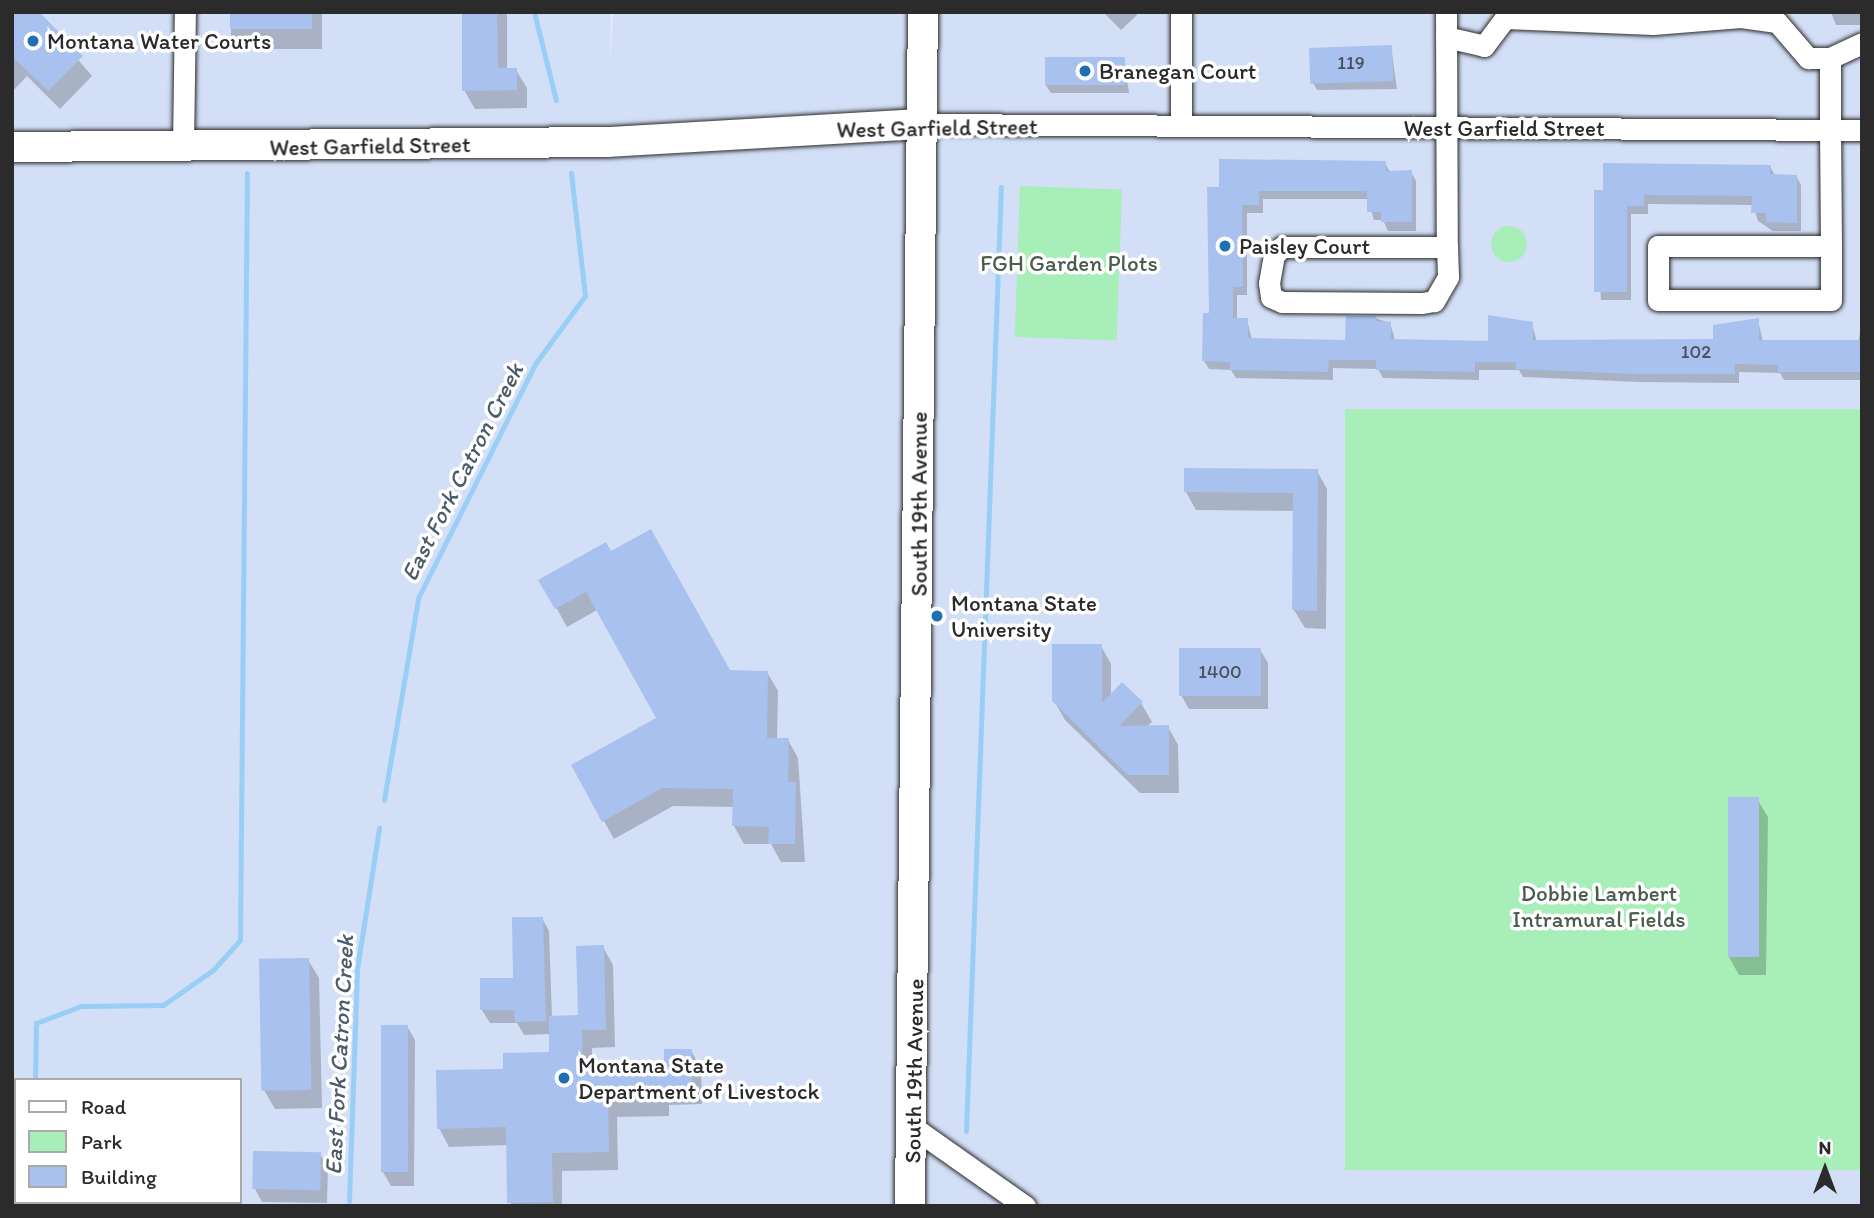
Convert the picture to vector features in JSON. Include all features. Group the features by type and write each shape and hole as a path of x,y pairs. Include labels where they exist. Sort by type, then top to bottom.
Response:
{"main road":[{"name":"South 19th Avenue","path":"910,1206 914,1128 923,12"},
{"name":"West Garfield Street","path":"12,147 183,148 608,142 922,124"}],"street":[{"path":"183,148 185,12"},
{"path":"1181,12 1181,126"},
{"path":"1446,12 1448,277 1434,300 1297,303 1271,297 1270,268 1282,247 1447,247"},
{"path":"1446,37 1484,46 1505,18 1653,24 1764,18 1782,27 1801,54 1830,58 1862,43"},
{"path":"1830,58 1830,129 1831,246 1831,300 1658,300 1658,246 1831,246"},
{"name":"West Garfield Street","path":"922,124 1862,130"},
{"path":"914,1128 1025,1206"}],"shaded area":[{"name":"Montana State University","path":"12,12 611,12 610,65 613,12 1862,12 1862,1206 12,1206"}],"green space":[{"name":"FGH Garden Plots","path":"1020,186 1122,190 1117,340 1015,337"},
{"path":"1509,226 1522,231 1527,244 1522,257 1509,262 1496,257 1491,244 1496,231"},
{"name":"Dobbie Lambert Intramural Fields","path":"1345,409 1862,409 1862,1170 1345,1170"}],"building":[{"path":"12,12 39,12 83,56 48,91 12,56"},
{"path":"230,12 312,12 312,29 230,29"},
{"path":"462,12 497,12 498,68 517,68 517,90 462,91"},
{"path":"1392,45 1393,81 1310,84 1309,48"},
{"name":"Branegan Court","path":"1045,57 1125,57 1125,85 1045,85"},
{"path":"1219,159 1386,161 1386,171 1412,170 1412,222 1381,222 1381,212 1367,212 1367,191 1259,191 1259,205 1242,205 1243,287 1233,287 1233,318 1248,318 1248,338 1345,340 1346,316 1376,316 1376,321 1391,322 1391,339 1488,341 1488,315 1533,322 1533,340 1713,339 1713,325 1759,318 1759,340 1862,340 1862,372 1778,372 1778,365 1735,364 1735,374 1633,374 1516,369 1516,362 1475,362 1475,372 1376,370 1376,360 1329,360 1328,372 1230,370 1230,362 1202,361 1203,313 1209,313 1207,187 1219,187"},
{"path":"1603,163 1771,165 1770,174 1797,175 1797,223 1766,222 1766,213 1751,213 1752,196 1644,195 1644,206 1627,206 1627,292 1594,292 1594,190 1603,190"},
{"path":"1184,468 1318,469 1317,611 1292,610 1293,493 1184,492"},
{"path":"651,529 730,670 768,671 767,738 789,738 788,782 796,782 795,844 768,844 769,827 732,826 733,789 662,788 602,822 571,765 656,718 586,592 555,609 538,580 606,542 611,551"},
{"path":"1052,644 1102,644 1102,703 1122,682 1143,702 1119,726 1169,725 1169,775 1128,775 1052,701"},
{"path":"1179,648 1261,648 1261,696 1179,696"},
{"path":"1728,797 1759,797 1759,957 1728,957"},
{"path":"512,917 543,917 546,1021 515,1022 514,1010 480,1010 480,978 513,978"},
{"name":"Montana State Department of Livestock","path":"604,945 606,1030 582,1030 583,1066 664,1064 664,1049 692,1049 692,1086 659,1087 659,1098 608,1099 609,1152 552,1153 553,1202 507,1203 506,1127 437,1129 436,1070 503,1069 503,1053 549,1052 549,1016 578,1015 576,946"},
{"path":"309,958 311,1090 261,1091 259,959"},
{"path":"381,1025 408,1025 408,1172 381,1172"},
{"path":"253,1151 321,1152 320,1190 252,1189"}],"waterway":[{"name":"East Fork Catron Creek","path":"534,12 556,100"},
{"path":"35,1078 36,1023 81,1006 163,1005 213,970 240,940 247,173"},
{"name":"East Fork Catron Creek","path":"384,800 418,598 535,364 585,296 571,173"},
{"path":"966,1131 1001,187"},
{"name":"East Fork Catron Creek","path":"349,1201 357,969 379,828"}],"place":[{"name":"Montana Water Courts","path":"33,41"},
{"name":"Branegan Court","path":"1085,71"},
{"name":"Paisley Court","path":"1225,246"},
{"name":"Montana State University","path":"937,616"},
{"name":"Montana State Department of Livestock","path":"564,1078"}]}
